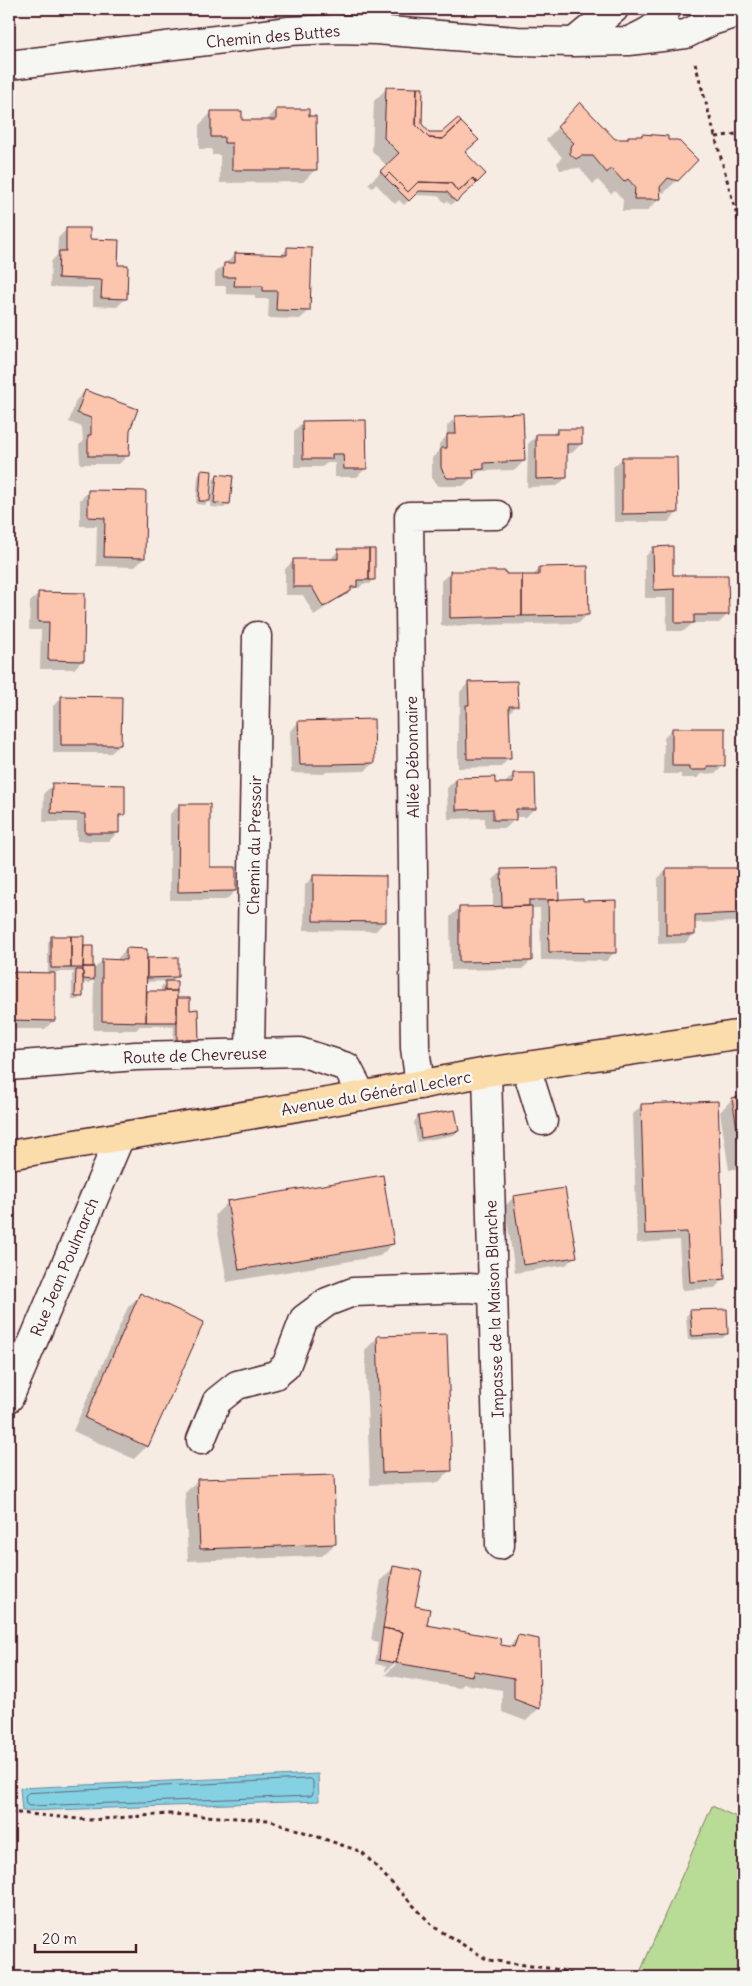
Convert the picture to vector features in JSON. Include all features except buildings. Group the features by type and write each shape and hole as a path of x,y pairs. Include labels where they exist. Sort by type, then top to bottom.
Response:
{"main road":[{"name":"Avenue du Général Leclerc","path":"9,1155 362,1096 487,1072 743,1034"}],"street":[{"path":"574,42 614,9"},
{"path":"629,41 651,31 664,16 666,9"},
{"name":"Chemin des Buttes","path":"9,65 289,31 334,29 483,39 574,42 629,41 686,34 712,21 743,12"},
{"name":"Allée Débonnaire","path":"420,1085 415,1048 409,516 497,515"},
{"name":"Chemin du Pressoir","path":"250,1053 257,636"},
{"name":"Route de Chevreuse","path":"9,1066 136,1056 300,1052 347,1067 362,1096"},
{"path":"526,1067 543,1121"},
{"name":"Impasse de la Maison Blanche","path":"487,1072 500,1545"},
{"name":"Rue Jean Poulmarch","path":"9,1398 120,1136"},
{"path":"201,1440 218,1401 237,1385 275,1375 286,1366 304,1319 327,1302 353,1292 469,1288 493,1290"}],"path":[{"path":"686,34 743,238"},
{"path":"716,137 743,134"},
{"path":"9,1812 89,1820 169,1814 269,1820 362,1852 434,1927 488,1960 561,1970 579,1977"}],"green space":[{"path":"712,1806 743,1820 743,1977 638,1977"}],"water":[{"path":"318,1774 319,1801 22,1811 20,1788"}]}
